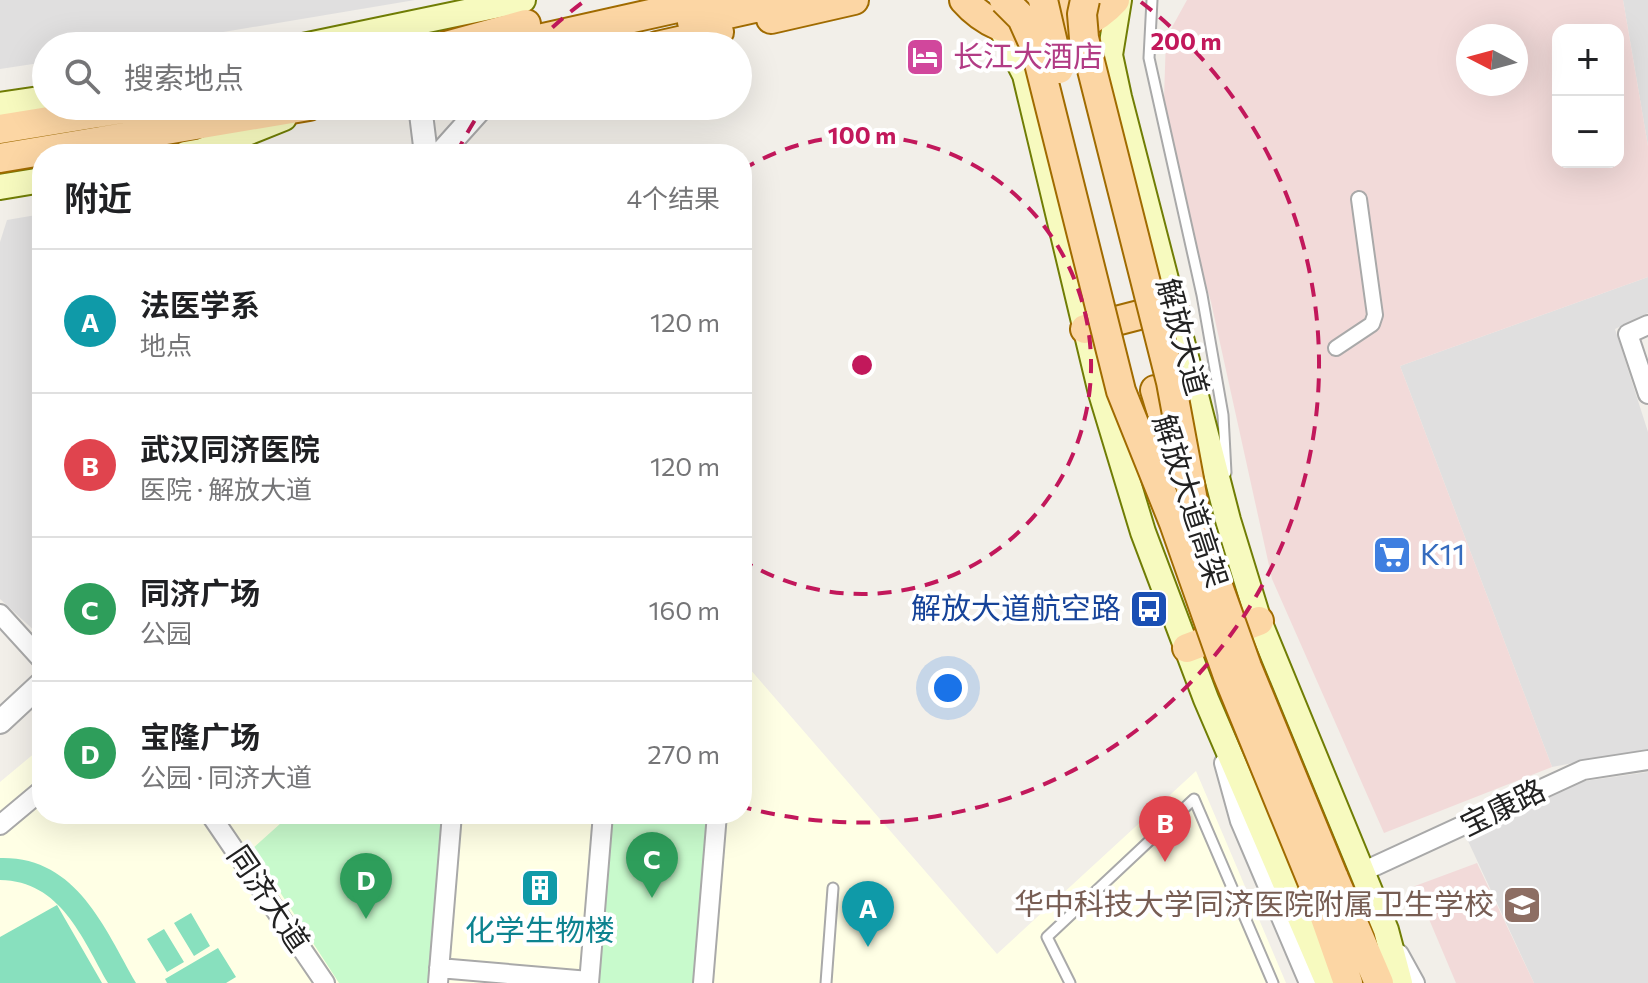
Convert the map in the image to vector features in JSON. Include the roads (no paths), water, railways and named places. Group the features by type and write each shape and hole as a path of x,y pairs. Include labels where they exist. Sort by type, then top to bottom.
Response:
{"main road":[{"path":"370,32 523,0"},
{"path":"503,32 632,0"},
{"path":"571,32 713,0"},
{"path":"647,32 790,0"},
{"path":"717,32 854,0"},
{"name":"解放大道高架","path":"1043,0 1138,395 1187,528 1247,667 1324,881 1348,983"},
{"name":"解放大道高架","path":"1060,0 1187,528"},
{"path":"964,1 1004,9 1037,8 1073,0"},
{"path":"1085,0 1082,14 1084,38 1171,382 1187,528"},
{"path":"1004,9 1029,34 1063,32 1096,17 1117,0"},
{"name":"解放大道","path":"1117,0 1110,55 1228,520 1259,621 1386,930 1400,983"},
{"path":"1004,9 1022,18 1035,47 1121,391 1187,528"},
{"path":"1004,9 1025,75 1085,329 1143,532 1316,975 1328,983"},
{"path":"0,105 32,100"},
{"path":"0,129 55,120"},
{"path":"89,144 229,120"},
{"path":"219,144 277,120"},
{"path":"2,159 32,154"},
{"path":"0,187 32,182"},
{"path":"1085,329 1174,306"},
{"path":"1187,648 1259,621"},
{"name":"解放大道高架","path":"1324,881 1379,983"}],"street":[{"path":"422,120 425,144"},
{"path":"449,144 470,120"},
{"path":"1336,348 1372,324 1375,315 1359,199"},
{"path":"1648,325 1628,334 1648,394"},
{"path":"0,614 32,649"},
{"path":"0,722 32,692"},
{"name":"宝康路","path":"1362,872 1583,770 1648,760"},
{"path":"0,825 32,798"},
{"name":"同济大道","path":"217,824 325,983"},
{"path":"451,824 438,976 589,982 602,824"},
{"path":"703,983 716,824"},
{"path":"1386,930 1415,983"}],"lane":[{"path":"1152,0 1148,41 1151,72 1202,295 1218,385 1223,415 1228,520"},
{"path":"1070,983 1047,937 1194,799 1273,983"},
{"path":"826,983 833,888"}],"place":[{"name":"长江大酒店","path":"925,57"},
{"name":"K11","path":"1392,555"},
{"name":"解放大道航空路","path":"1149,609"},
{"name":"武汉同济医院","path":"1165,862"},
{"name":"化学生物楼","path":"540,888"},
{"name":"同济广场","path":"652,898"},
{"name":"华中科技大学同济医院附属卫生学校","path":"1522,905"},
{"name":"宝隆广场","path":"366,919"},
{"name":"法医学系","path":"868,947"}]}
